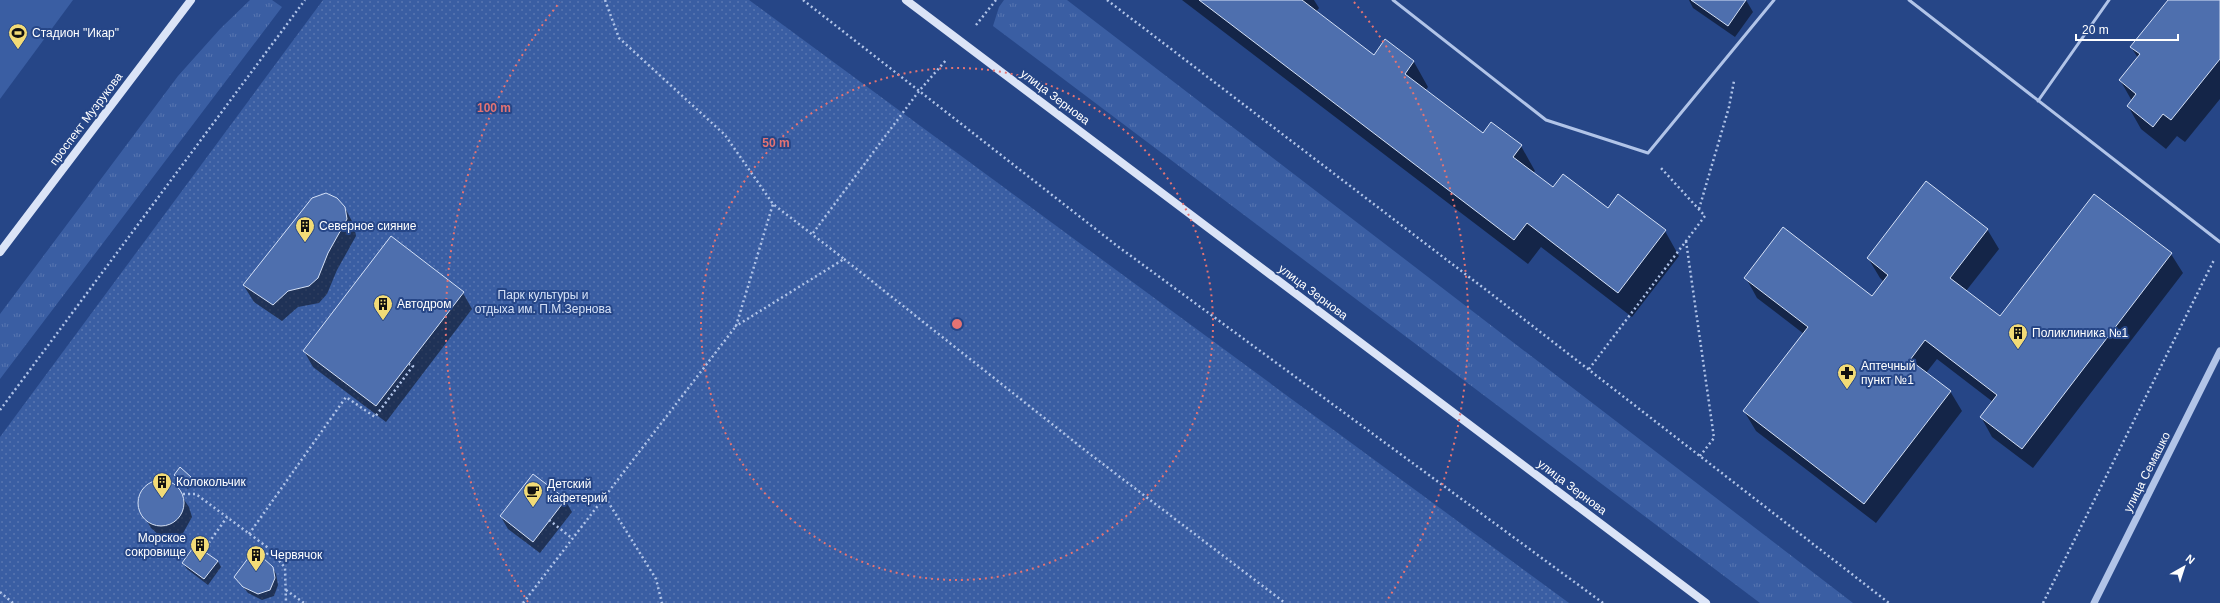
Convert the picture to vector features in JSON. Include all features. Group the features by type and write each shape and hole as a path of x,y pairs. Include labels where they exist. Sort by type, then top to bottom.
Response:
{"main road":[{"name":"проспект Музрукова","path":"0,252 191,0"},
{"name":"улица Зернова","path":"906,0 1706,603"}],"street":[{"name":"улица Семашко","path":"2094,603 2220,351"}],"lane":[{"path":"1393,0 1546,120 1648,153 1774,0"},
{"path":"1909,0 2220,242"},
{"path":"2038,100 2109,0"}],"path":[{"path":"0,410 305,0"},
{"path":"605,0 619,38 725,135 773,204 813,233 1086,450 1285,603"},
{"path":"803,0 1123,249 1603,603"},
{"path":"1107,0 1589,369 1889,603"},
{"path":"1699,210 1729,108 1735,77"},
{"path":"813,233 919,91"},
{"path":"1589,369 1705,216 1648,153"},
{"path":"523,603 736,326 773,204"},
{"path":"1686,241 1714,438 1700,456"},
{"path":"2043,603 2216,255"},
{"path":"736,326 844,259"},
{"path":"249,534 346,397 375,417 413,366 409,364"},
{"path":"183,494 196,494 271,550 285,568 286,603"},
{"path":"605,497 656,579 662,603"},
{"path":"204,551 227,517"},
{"path":"549,520 573,539"},
{"path":"264,558 271,550"},
{"path":"286,590 304,603"},
{"path":"0,592 13,603"}],"green space":[{"name":"Стадион \"Икар\"","path":"0,0 73,0 0,99"},
{"path":"250,0 272,0 282,7 0,379 0,314 178,76 220,29"},
{"name":"Парк культуры и отдыха им. П.М.Зернова","path":"323,0 749,0 1569,603 0,603 0,437"},
{"path":"1004,0 1067,0 1853,603 1760,603 993,26 999,7"}],"building":[{"path":"1199,0 1302,0 1374,55 1385,39 1414,61 1405,74 1483,133 1491,122 1522,145 1513,157 1553,187 1563,174 1608,208 1618,194 1666,230 1618,293 1527,223 1514,240"},
{"path":"1691,0 1746,0 1728,26"},
{"path":"2168,0 2220,0 2220,59 2171,120 2163,114 2153,127 2127,106 2136,94 2119,80 2140,54 2130,47"},
{"name":"Поликлиника №1","path":"1926,181 1988,229 1950,278 2000,316 2094,194 2172,253 2022,449 1980,417 1997,395 1925,340 1910,360 1951,391 1864,504 1743,411 1808,327 1744,278 1783,227 1872,296 1888,275 1867,258"},
{"name":"Северное сияние","path":"326,193 337,198 345,207 347,219 328,253 318,278 309,286 288,291 273,305 243,285 312,198"},
{"name":"Автодром","path":"391,236 464,292 376,406 303,351"},
{"path":"180,467 191,477 185,483 174,475"},
{"name":"Детский кафетерий","path":"533,474 566,499 533,542 500,516"},
{"name":"Колокольчик","path":"161,480 174,484 180,490 184,503 180,516 174,522 161,526 148,522 142,516 138,503 142,490 148,484"},
{"name":"Морское сокровище","path":"195,545 218,561 204,579 182,563"},
{"name":"Червячок","path":"252,553 263,558 273,567 275,578 270,590 258,594 243,587 234,577"}],"place":[{"name":"Стадион \"Икар\"","path":"18,50"},
{"name":"Северное сияние","path":"305,243"},
{"name":"Автодром","path":"383,321"},
{"name":"Поликлиника №1","path":"2018,350"},
{"name":"Аптечный пункт №1","path":"1847,390"},
{"name":"Колокольчик","path":"162,499"},
{"name":"Детский кафетерий","path":"533,508"},
{"name":"Морское сокровище","path":"200,562"},
{"name":"Червячок","path":"256,572"}]}
